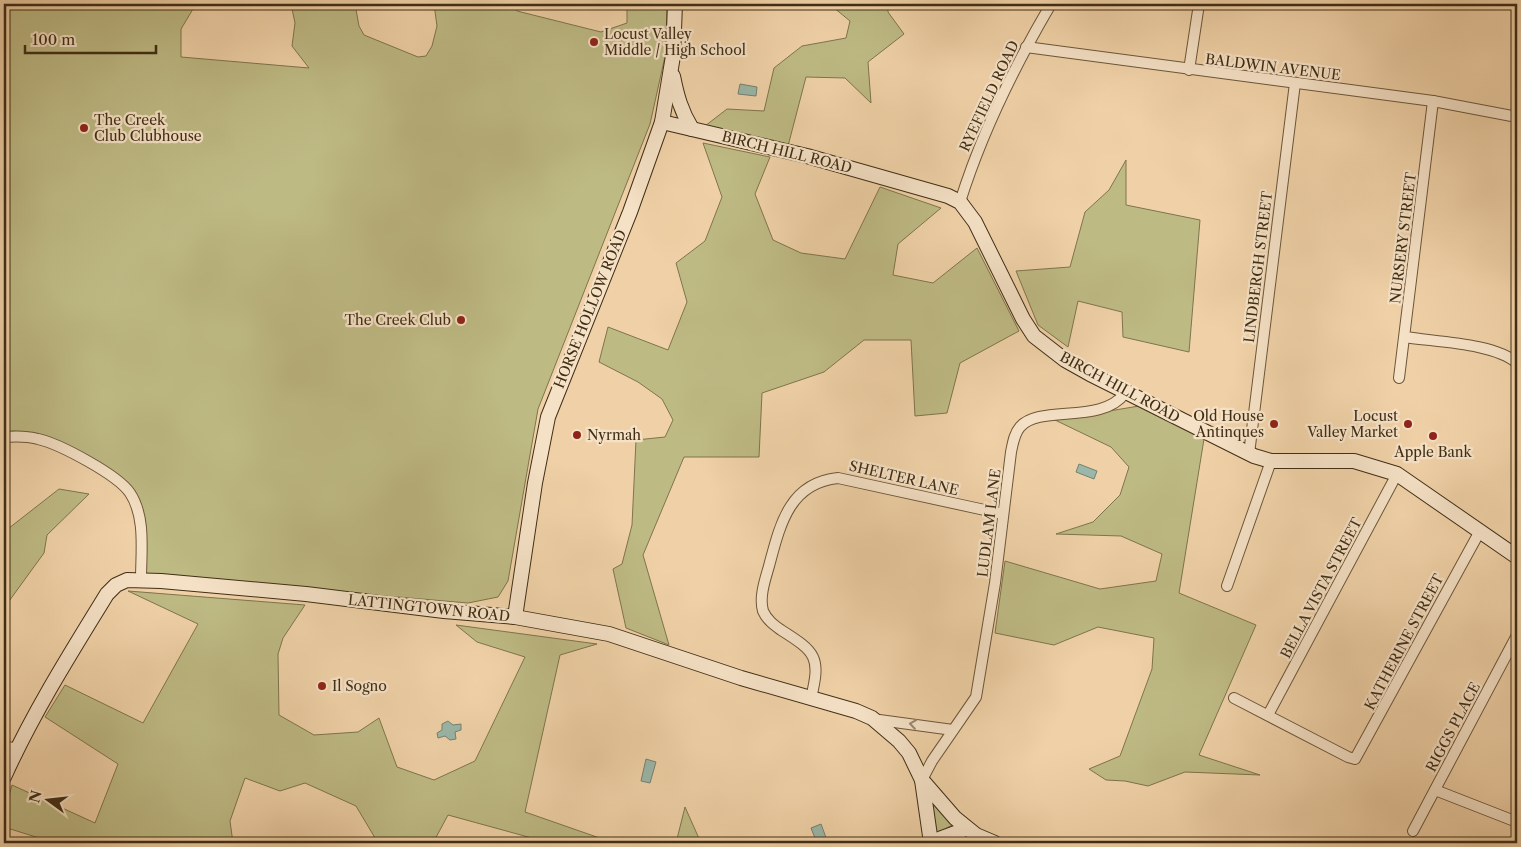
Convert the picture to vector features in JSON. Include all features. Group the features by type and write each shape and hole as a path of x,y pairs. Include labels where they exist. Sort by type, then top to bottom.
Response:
{"street":[{"name":"HORSE HOLLOW ROAD","path":"515,618 535,483 548,417 630,212 662,122 671,65 675,4"},
{"name":"RYEFIELD ROAD","path":"960,202 996,106 1026,47 1051,4"},
{"path":"1188,70 1198,4"},
{"name":"BALDWIN AVENUE","path":"1026,47 1433,101 1517,117"},
{"path":"671,65 678,100 683,114 692,129"},
{"name":"LINDBERGH STREET","path":"1248,454 1295,83"},
{"name":"NURSERY STREET","path":"1399,378 1433,101"},
{"name":"BIRCH HILL ROAD","path":"662,122 936,191 960,202 975,222 1023,319 1034,336 1065,360 1125,393 1248,454 1271,461 1354,461 1397,474 1517,557"},
{"path":"1405,337 1491,349 1505,353 1517,362"},
{"name":"LUDLAM LANE","path":"922,780 932,761 953,730 971,708 980,683 1011,452 1016,434 1021,425 1032,419 1102,409 1114,405 1125,393"},
{"path":"4,437 14,436 39,439 70,452 121,483 130,493 137,509 142,533 141,580"},
{"path":"1227,586 1271,461"},
{"name":"BELLA VISTA STREET","path":"1268,715 1397,474"},
{"name":"SHELTER LANE","path":"810,698 816,675 813,657 798,641 769,621 761,602 763,586 779,528 790,507 802,492 816,482 838,478 1003,514"},
{"name":"KATHERINE STREET","path":"1268,715 1348,758 1358,757 1480,531"},
{"name":"LATTINGTOWN ROAD","path":"4,777 10,747 107,594 123,582 141,580 306,594 515,618 609,634 741,678 856,711 872,718 899,741 909,753 922,780"},
{"name":"RIGGS PLACE","path":"1413,831 1517,635"},
{"path":"1234,698 1268,715"},
{"path":"872,718 953,730"},
{"path":"922,780 966,828 995,843"},
{"path":"922,780 931,843"},
{"path":"1435,790 1517,822"},
{"path":"935,843 939,838 966,828"}],"shaded area":[{"path":"4,4 196,4 181,29 181,57 309,68 292,46 295,23 291,4 355,4 359,26 364,35 418,57 426,56 432,46 437,26 434,4 513,4 517,11 601,32 627,23 627,4 667,4 666,52 650,124 538,409 508,581 498,597 468,603 143,575 144,533 124,481 71,447 43,435 14,431 4,432"},
{"path":"832,4 888,4 888,12 904,34 868,62 871,103 845,78 806,77 788,146 705,126 727,109 764,111 774,68 802,46 846,38 850,21"},
{"path":"740,84 757,87 756,96 738,94"},
{"path":"703,143 770,157 755,194 773,240 801,253 845,259 880,187 941,208 898,244 893,275 933,283 977,248 1019,331 960,363 947,413 915,416 911,340 864,340 824,372 762,393 759,457 684,457 643,555 669,645 626,628 613,569 622,564 632,525 636,440 665,437 673,420 662,399 638,382 599,362 608,327 668,350 687,302 676,263 705,241 722,197"},
{"path":"1126,160 1126,205 1200,220 1189,352 1123,337 1122,312 1078,301 1068,347 1038,325 1016,271 1070,267 1085,212 1109,190"},
{"path":"1139,406 1204,439 1179,593 1256,625 1199,755 1260,775 1185,772 1148,786 1125,781 1106,780 1089,769 1120,756 1152,669 1154,638 1098,627 1054,645 995,633 1005,561 1100,589 1156,581 1162,554 1121,536 1056,534 1093,522 1120,495 1129,467 1111,447 1055,420"},
{"path":"1079,464 1097,471 1094,479 1076,472"},
{"path":"59,489 89,494 47,535 44,553 4,608 4,532"},
{"path":"128,591 305,605 283,638 278,654 279,715 314,735 358,732 379,718 397,767 434,780 475,761 525,657 477,642 456,625 597,644 560,655 525,812 614,843 550,843 448,815 433,843 378,843 356,806 305,783 280,791 245,778 230,821 233,843 55,843 4,827 4,814 12,785 95,823 118,764 45,717 65,685 143,723 198,624"},
{"path":"448,721 453,725 461,724 461,730 455,732 456,739 450,740 445,736 438,738 437,733 442,730 442,724"},
{"path":"646,759 656,762 650,783 641,781"},
{"path":"934,805 952,825 935,835 932,806"},
{"path":"685,807 701,843 676,843"},
{"path":"821,824 828,843 817,843 811,828"}],"place":[{"name":"Locust Valley Middle / High School","path":"594,42"},
{"name":"The Creek Club Clubhouse","path":"84,128"},
{"name":"The Creek Club","path":"461,320"},
{"name":"Old House Antinques","path":"1274,424"},
{"name":"Locust Valley Market","path":"1408,424"},
{"name":"Nyrmah","path":"577,435"},
{"name":"Apple Bank","path":"1433,436"},
{"name":"Il Sogno","path":"322,686"}]}
